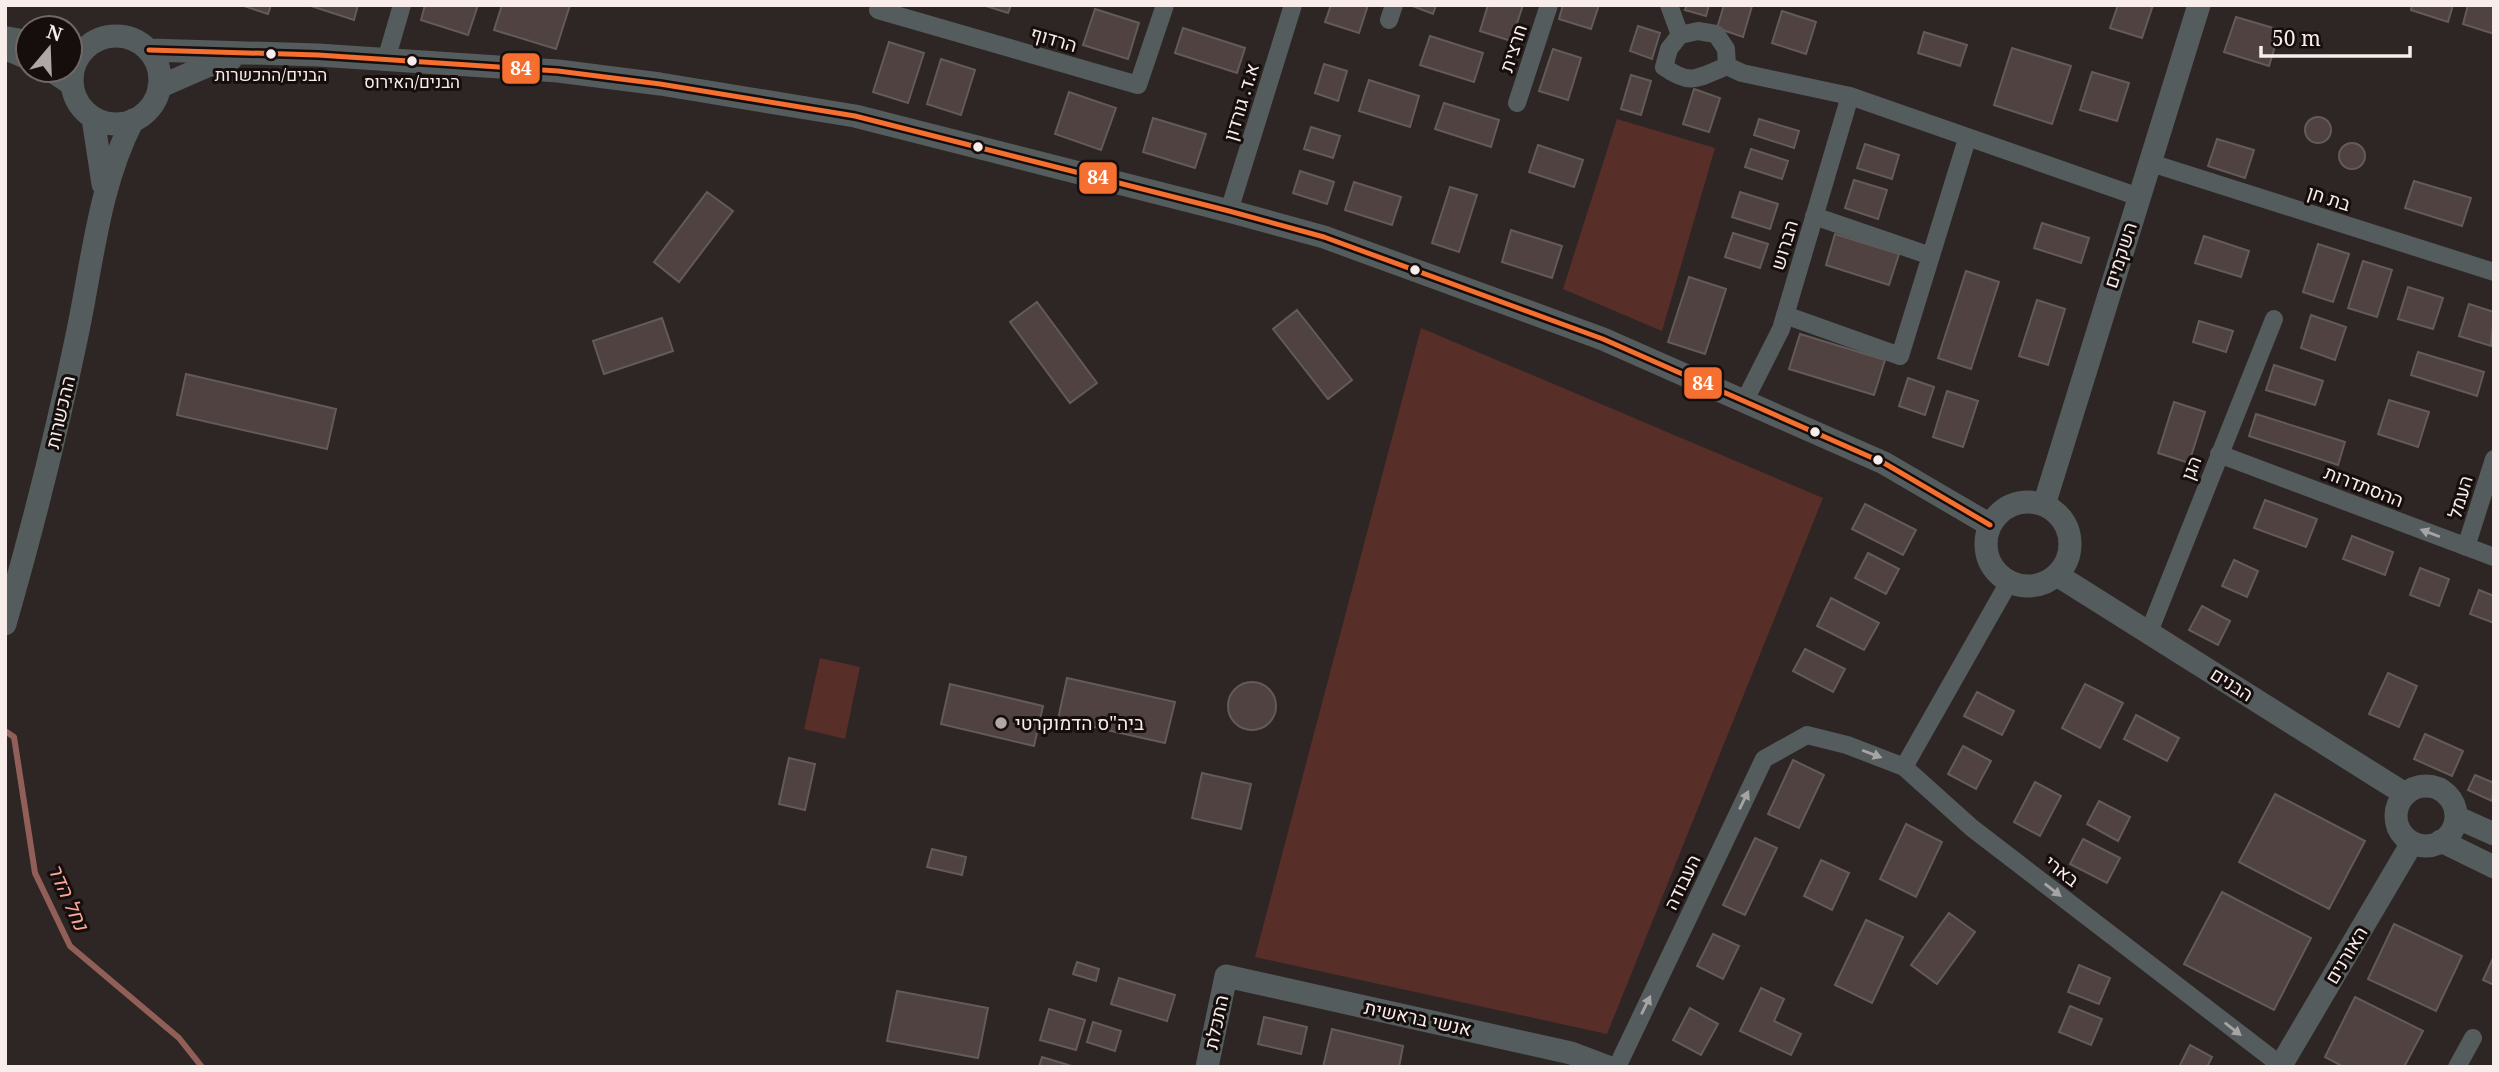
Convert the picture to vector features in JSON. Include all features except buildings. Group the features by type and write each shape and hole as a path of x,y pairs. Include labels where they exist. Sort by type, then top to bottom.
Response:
{"street":[{"path":"386,60 402,5"},
{"name":"הרדוף","path":"878,10 1138,85 1165,5"},
{"name":"א.ד. גורדון","path":"1228,211 1293,5"},
{"name":"חרצית","path":"1517,103 1549,5"},
{"path":"1669,5 1680,35"},
{"name":"השקמים","path":"2044,505 2199,5"},
{"path":"1698,31 1716,34 1726,49 1727,66 1698,80 1677,76 1664,67 1669,49 1680,35 1698,31"},
{"path":"73,84 82,108 93,118 108,123 133,120 150,108 159,87 157,64 149,50 137,41 122,36 107,36 84,44"},
{"path":"149,50 253,53 558,71 660,84 855,116 1228,211 1324,237 1603,338 1884,463 1990,525"},
{"path":"159,87 207,66 253,53"},
{"path":"1727,66 1742,73 1850,96 2139,197"},
{"path":"67,84 73,88"},
{"name":"הברוש","path":"1744,402 1785,315 1850,96"},
{"name":"ההכשרות","path":"93,118 104,198"},
{"name":"ההכשרות","path":"5,624 47,470 104,198 120,145 133,120"},
{"path":"1785,315 1900,356 1967,139"},
{"name":"בת חן","path":"2151,163 2494,272"},
{"path":"1814,216 1931,256"},
{"name":"הגן","path":"2149,632 2274,319"},
{"name":"ההסתדרות","path":"2219,454 2494,557"},
{"name":"העמל","path":"2466,547 2494,459"},
{"path":"2019,502 2044,505 2056,512 2070,536 2071,551 2057,575 2034,586 2009,582 1998,574 1986,551 1990,525 2008,507 2019,502"},
{"name":"הבנים","path":"2057,575 2405,794"},
{"path":"1905,767 2009,582"},
{"name":"בארי","path":"1807,735 1847,745 1905,767 1972,828 2281,1066"},
{"name":"העבודה","path":"1617,1067 1764,759 1807,735"},
{"path":"2433,787 2449,798 2456,817 2454,826 2441,841 2422,846 2404,837 2396,820 2399,801 2405,794 2414,788 2433,787"},
{"path":"2456,817 2494,834"},
{"path":"2441,841 2494,867"},
{"name":"האורנים","path":"2281,1066 2412,843"},
{"name":"התכלת","path":"1207,1067 1226,976"},
{"name":"אנשי בראשית","path":"1226,976 1545,1047 1608,1067"},
{"path":"2457,1067 2473,1038"}],"shaded area":[{"path":"1617,119 1715,148 1662,331 1563,289"},
{"path":"1421,328 1823,498 1607,1034 1255,957"},
{"path":"820,658 860,667 845,739 804,729"}],"waterway":[{"name":"נחל הדר","path":"5,731 14,737 35,873 70,946 179,1038 202,1067"}],"transit line":[{"name":"84","path":"149,50 318,55 558,71 660,84 855,116 1229,211 1324,237 1603,339 1884,463 1990,525"}],"place":[{"name":"הבנים/ההכשרות","path":"271,54"},
{"name":"הבנים/האירוס","path":"412,61"},
{"name":"ביה\"ס הדמוקרטי","path":"1001,723"}]}
